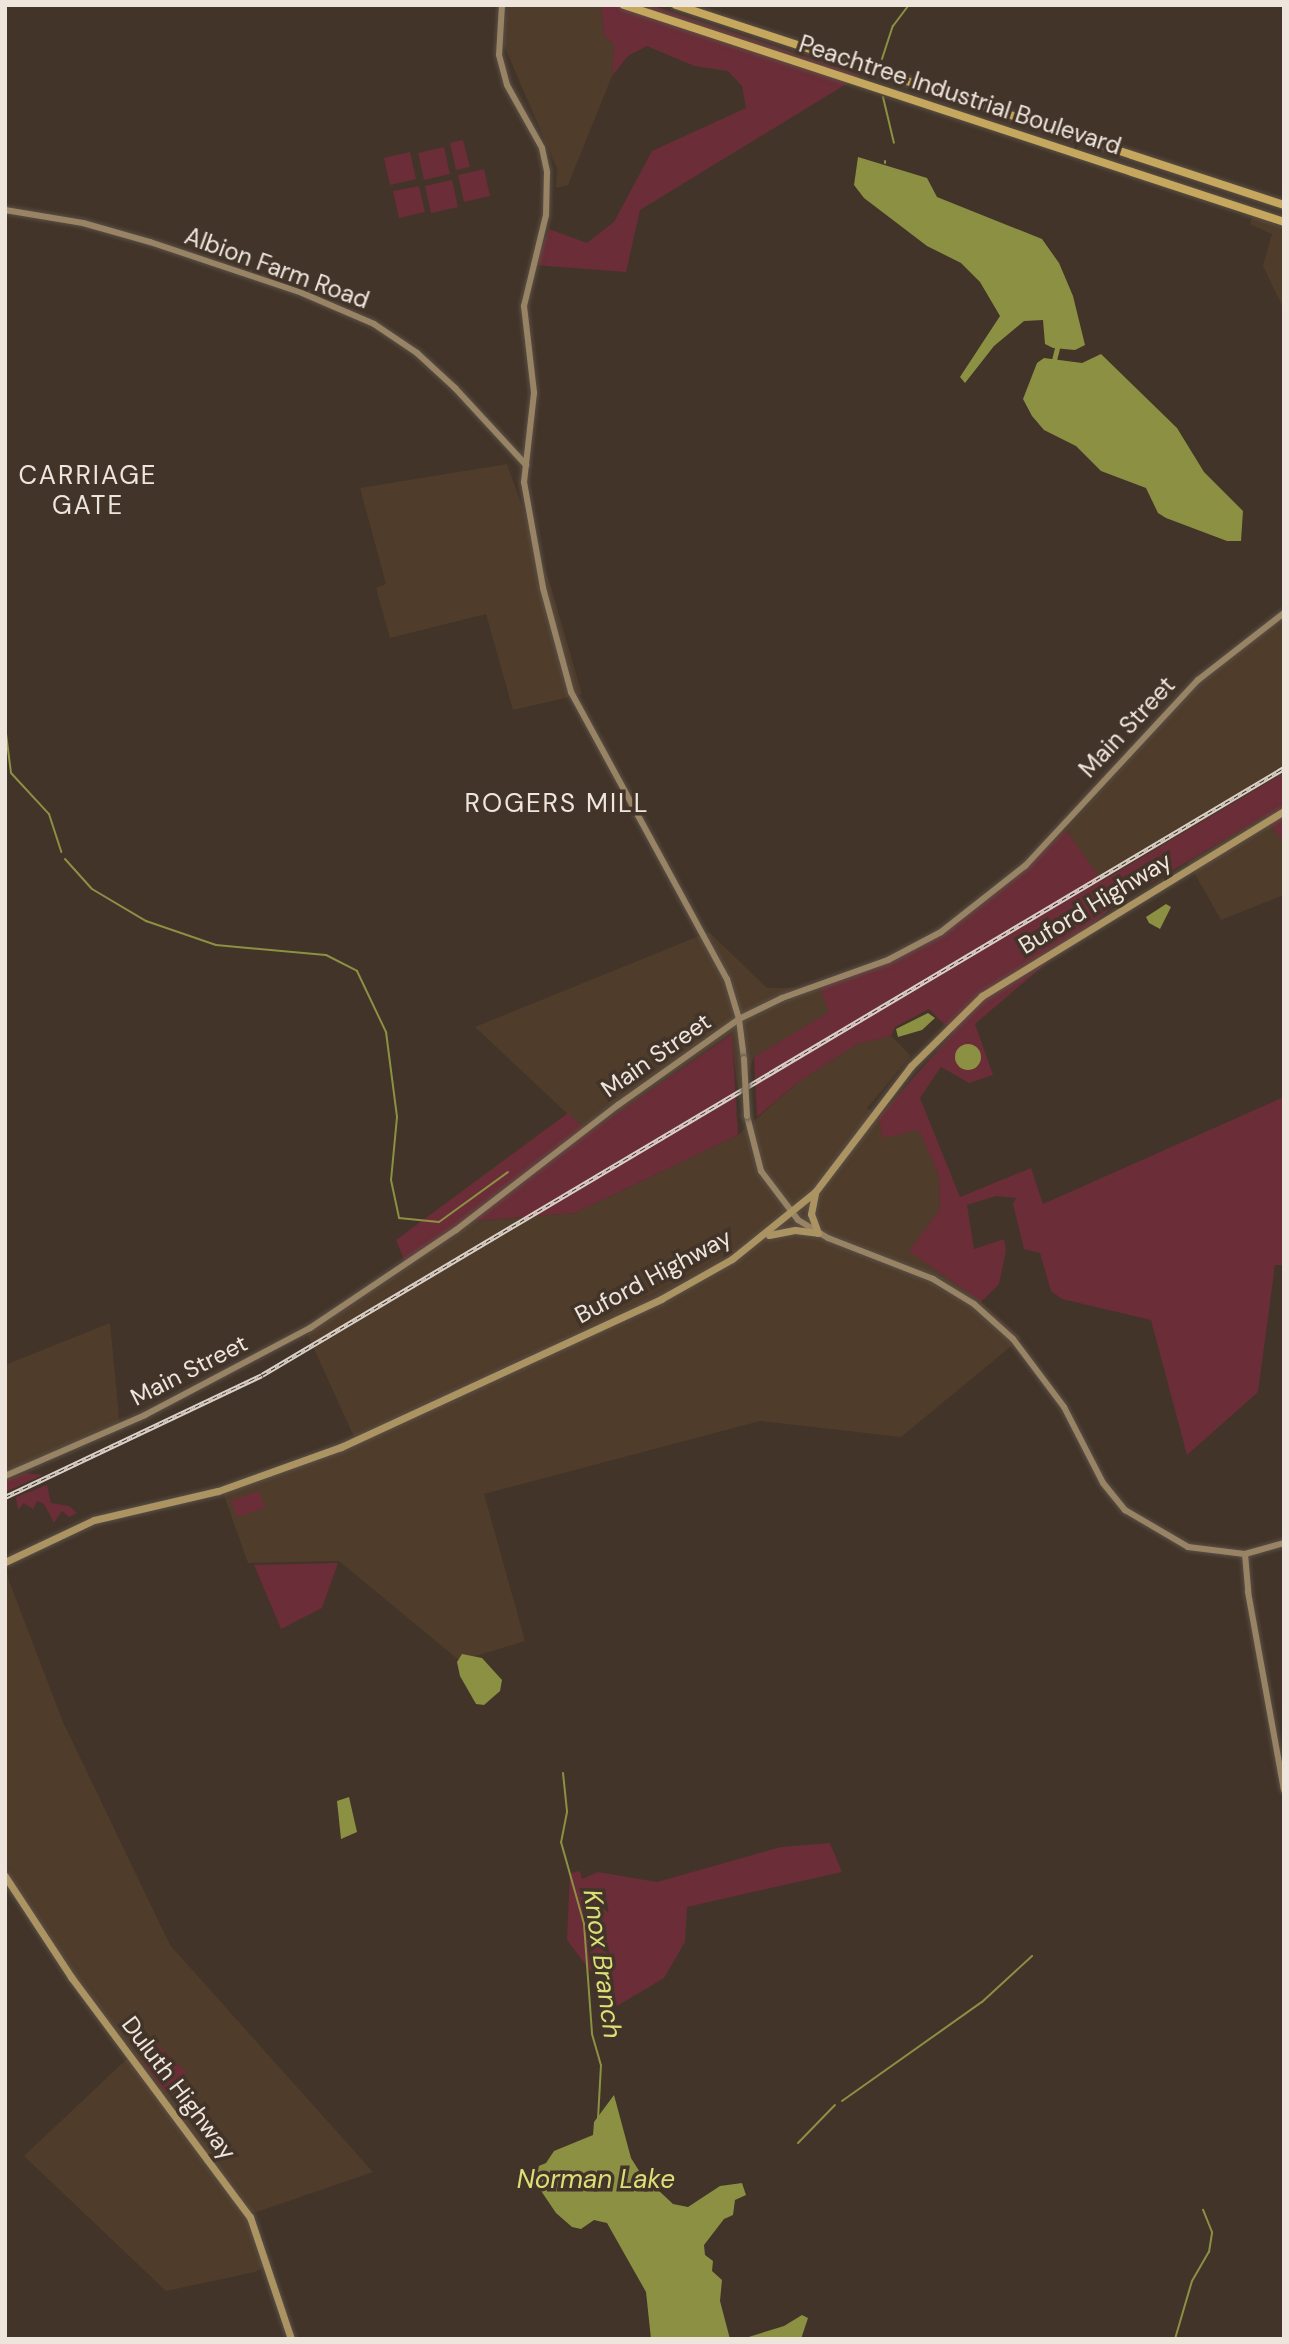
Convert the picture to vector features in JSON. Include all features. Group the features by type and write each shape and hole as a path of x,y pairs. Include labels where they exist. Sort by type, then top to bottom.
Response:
{"highway":[{"name":"Peachtree Industrial Boulevard","path":"624,5 1284,222"},
{"name":"Peachtree Industrial Boulevard","path":"676,5 1284,205"}],"main road":[{"name":"Buford Highway","path":"5,1562 94,1520 218,1491 341,1447 661,1299 762,1237 815,1192 911,1066 982,996 1284,811"},
{"path":"762,1237 783,1230 818,1233 811,1214 815,1192"},
{"name":"Duluth Highway","path":"5,1876 71,1977 250,2217 291,2339"}],"street":[{"path":"502,5 499,55 508,85 542,148 547,172 544,226 524,289 534,393 525,493 533,541 571,692 727,979 739,1019 747,1116 761,1171 791,1213 818,1233 907,1266 987,1314 1043,1376 1103,1483 1125,1510 1188,1547 1245,1554 1284,1543"},
{"name":"Albion Farm Road","path":"5,210 83,223 150,242 302,293 374,324 417,353 455,388 526,466"},
{"name":"Main Street","path":"5,1476 145,1415 310,1328 456,1230 618,1105 739,1019 782,998 888,960 970,912 1025,866 1198,680 1284,613"},
{"path":"1245,1554 1249,1603 1284,1790"}],"shaded area":[{"path":"509,5 601,5 604,35 614,45 612,76 568,185 556,188 557,169 500,36"},
{"path":"601,5 651,5 861,75 640,210 626,272 535,265 549,229 587,243 614,222 652,151 746,108 742,86 728,71 694,66 647,46 628,56 612,76 614,45 604,35"},
{"path":"463,140 470,167 456,170 450,143"},
{"path":"444,147 450,174 424,180 418,153"},
{"path":"410,152 416,179 390,185 384,158"},
{"path":"484,169 490,196 464,202 458,175"},
{"path":"452,180 458,207 431,213 425,186"},
{"path":"419,186 425,212 399,218 393,191"},
{"path":"1252,216 1284,227 1284,310 1263,266 1272,234 1250,224"},
{"path":"507,464 552,590 582,694 513,710 486,614 390,638 376,588 386,584 360,488"},
{"path":"1284,617 1284,773 1101,881 1066,830 1222,658"},
{"path":"1284,773 1284,844 1265,816 1117,903 975,1024 993,1075 969,1083 941,1067 920,1098 960,1197 1031,1168 1043,1204 1284,1097 1284,1265 1275,1265 1258,1392 1187,1455 1151,1320 1062,1299 1051,1291 1040,1253 1024,1249 1013,1204 1016,1198 996,1196 967,1205 974,1249 1004,1239 1006,1251 999,1284 981,1302 909,1251 940,1209 939,1176 919,1130 883,1138 878,1118 953,1033 929,1009 895,1027 891,1036 857,1044 797,1083 757,1117 754,1057 829,1012 820,988 925,944 1021,871 1066,830 1102,881"},
{"path":"1265,816 1284,844 1284,895 1221,920 1188,862"},
{"path":"709,932 767,988 820,988 830,1012 754,1057 739,1100 731,1034 588,1133 475,1027"},
{"path":"732,1034 738,1135 575,1213 472,1221 405,1262 396,1240 568,1113 589,1132"},
{"path":"891,1036 911,1056 867,1108 878,1118 883,1138 919,1129 939,1176 940,1209 910,1251 966,1289 1021,1338 901,1437 760,1421 484,1494 525,1641 460,1661 339,1561 248,1563 221,1487 355,1439 304,1327 472,1221 575,1213 738,1135 797,1083 857,1044"},
{"path":"110,1323 120,1427 5,1475 5,1365"},
{"path":"26,1473 43,1475 5,1492 5,1480"},
{"path":"47,1485 51,1503 69,1506 77,1513 69,1517 62,1511 54,1523 44,1504 37,1501 33,1509 24,1503 18,1510 16,1497"},
{"path":"259,1491 265,1508 237,1517 231,1500"},
{"path":"5,1559 9,1581 63,1722 170,1945 373,2172 251,2214 271,2263 255,2272 166,2291 24,2156 132,2054 54,1950 5,1871"},
{"path":"338,1563 322,1608 281,1629 254,1565"},
{"path":"830,1843 842,1872 687,1907 685,1942 664,1978 617,2006 567,1940 570,1873 580,1871 582,1879 598,1872 657,1882 781,1847"},
{"path":"158,2045 187,2073 166,2094 140,2058"}],"water":[{"path":"858,157 927,178 937,197 1042,239 1059,263 1073,296 1085,345 1075,350 1053,348 1045,344 1043,320 1024,321 994,346 965,383 960,377 1000,316 980,282 961,263 927,246 864,198 854,185"},
{"path":"1101,354 1177,428 1204,472 1243,511 1241,541 1227,541 1166,518 1158,513 1146,488 1101,471 1076,446 1044,430 1032,416 1023,399 1037,363 1044,358 1082,363"},
{"path":"1166,904 1171,907 1160,929 1149,923 1146,917"},
{"path":"928,1013 935,1018 922,1030 898,1037 896,1029"},
{"path":"968,1044 977,1048 981,1057 977,1066 968,1070 959,1066 955,1057 959,1048"},
{"path":"462,1654 482,1658 502,1680 500,1691 484,1705 476,1704 460,1676 457,1662"},
{"path":"349,1797 357,1832 341,1839 337,1801"},
{"name":"Norman Lake","path":"614,2095 631,2158 641,2174 673,2204 688,2207 720,2186 742,2183 746,2195 735,2200 733,2215 724,2219 704,2245 705,2255 713,2261 712,2271 722,2280 720,2301 730,2339 651,2339 646,2292 607,2223 594,2220 581,2229 572,2227 556,2213 533,2179 534,2168 546,2163 554,2151 593,2135 594,2122"},
{"path":"802,2315 808,2318 801,2339 742,2339 784,2326"}],"waterway":[{"path":"882,59 893,26 909,5"},
{"path":"883,97 894,143"},
{"path":"1054,360 1057,348"},
{"path":"5,726 11,773 49,814 61,852"},
{"path":"65,859 92,889 146,921 216,945 326,955 357,971 386,1032 397,1117 391,1180 399,1218 439,1222 508,1172"},
{"name":"Knox Branch","path":"563,1773 567,1812 561,1842 584,1924 592,2034 601,2065 598,2119"},
{"path":"842,2101 982,2002 1032,1956"},
{"path":"798,2143 835,2105"},
{"path":"1175,2339 1192,2281 1209,2252 1212,2232 1203,2210"}],"railway":[{"path":"5,1497 262,1375 1284,768"}],"district":[{"name":"CARRIAGE GATE","path":"88,491"},
{"name":"ROGERS MILL","path":"557,804"}]}
